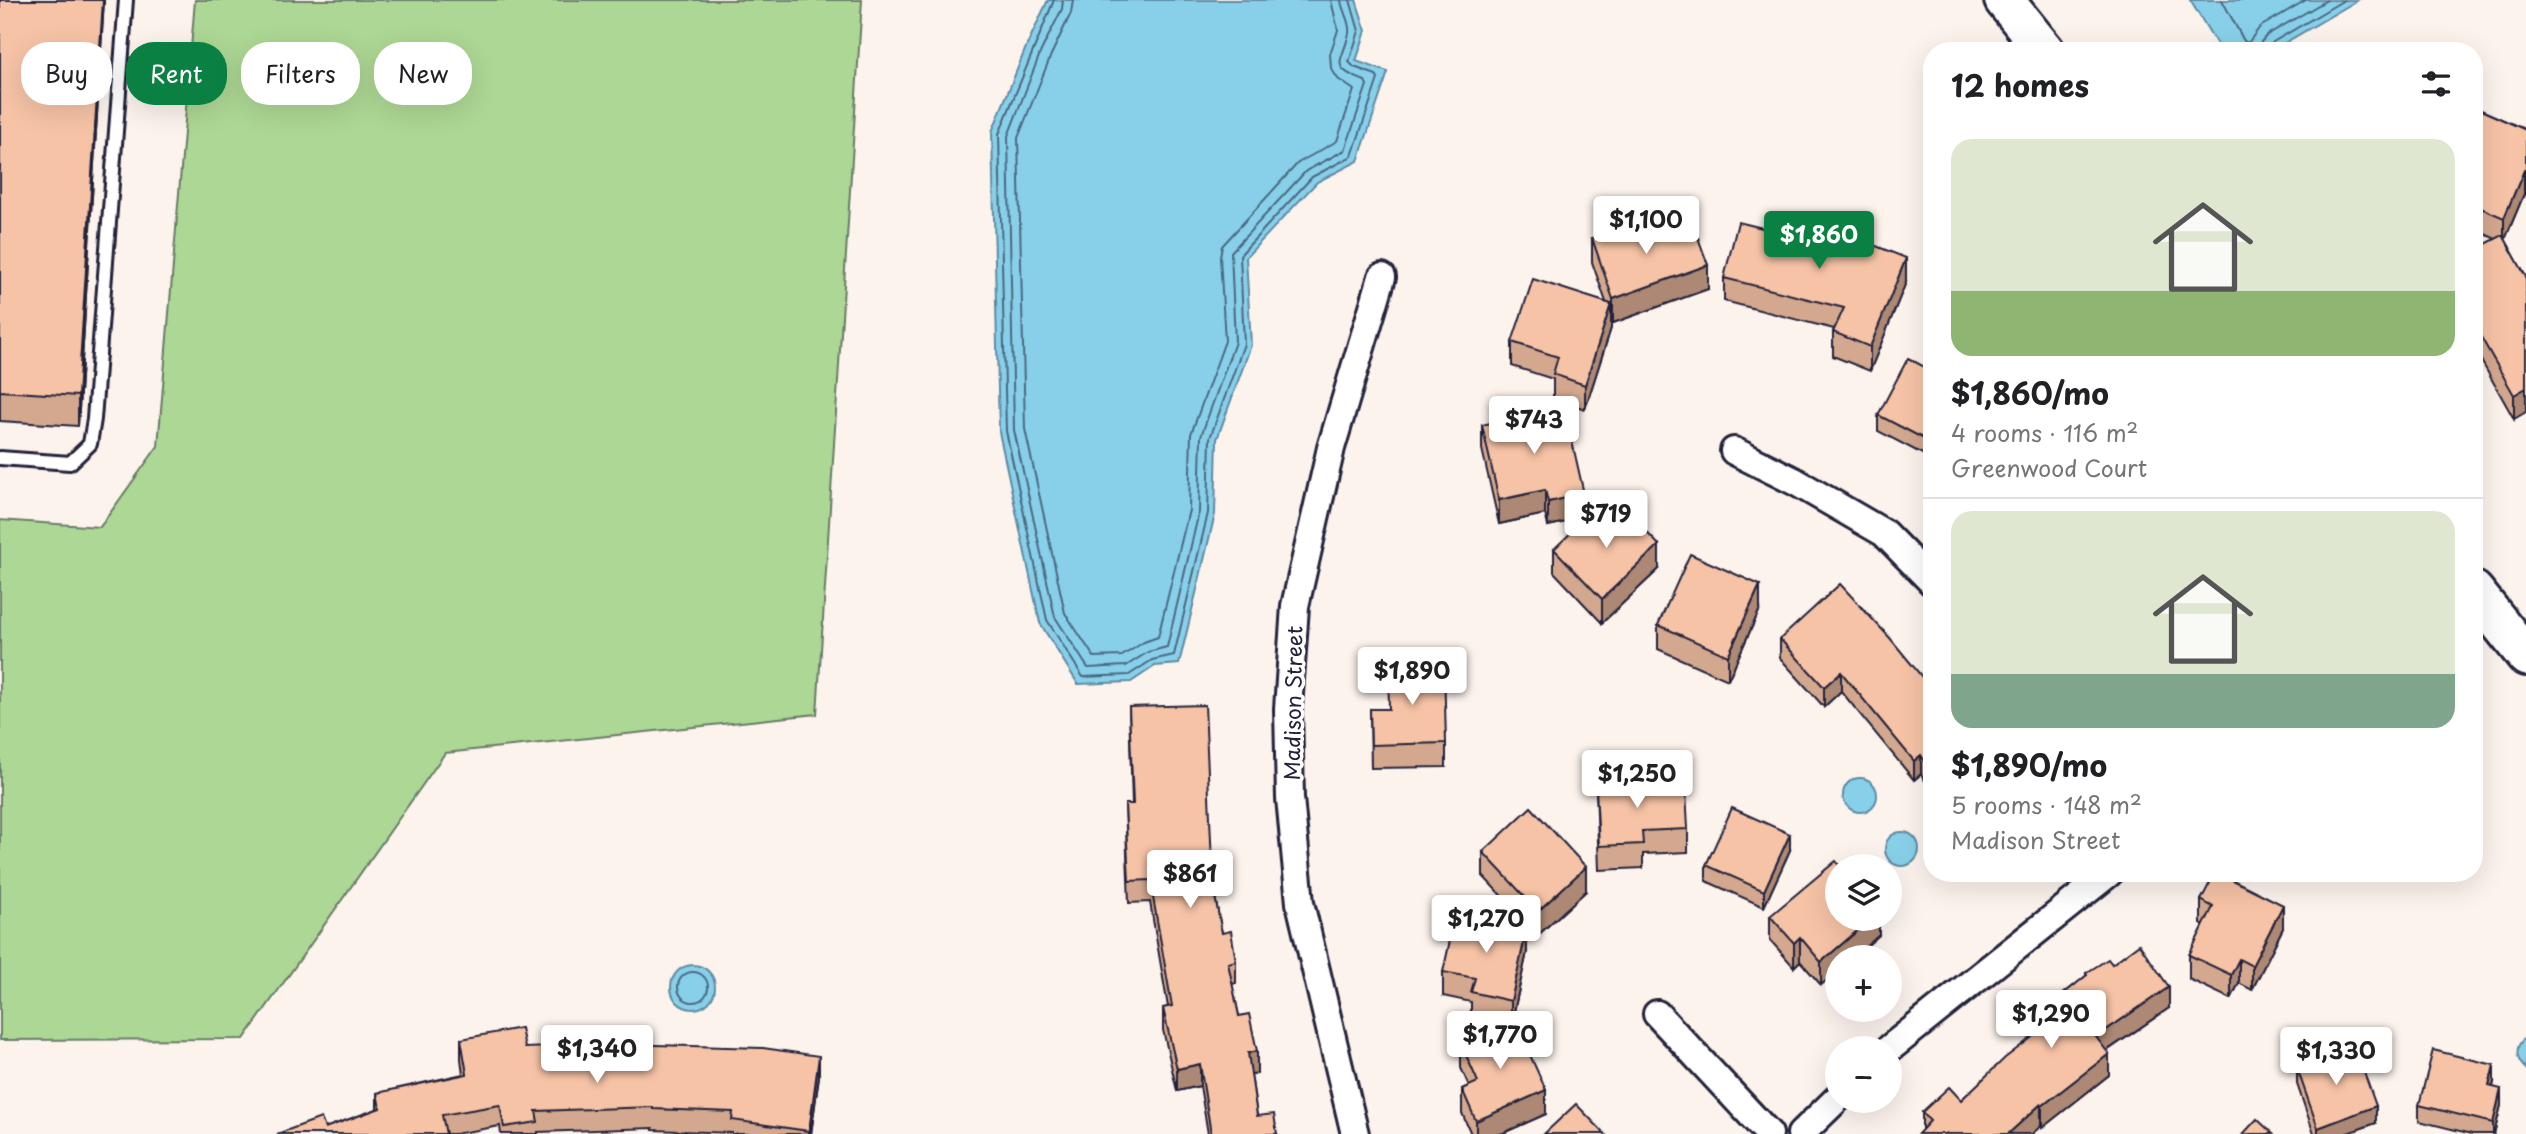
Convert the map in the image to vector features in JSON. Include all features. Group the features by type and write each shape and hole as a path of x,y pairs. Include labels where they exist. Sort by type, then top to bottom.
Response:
{"main road":[{"path":"2004,0 2038,42"},
{"path":"2483,602 2526,656"}],"street":[{"name":"Madison Street","path":"1355,1134 1300,903 1290,798 1288,709 1295,606 1331,448 1382,277"},
{"path":"1734,452 1796,482 1884,533 1923,573"},
{"path":"1902,1038 2098,882"},
{"path":"1657,1014 1769,1134"},
{"path":"1801,1134 1825,1111"}],"lane":[{"path":"0,458 70,463 90,443 126,0"}],"green space":[{"path":"195,0 862,0 817,714 445,753 244,1039 0,1040 0,520 100,527 158,446 186,105 227,105 227,42 192,42"}],"water":[{"path":"1048,0 1356,0 1366,31 1356,61 1388,72 1358,161 1317,182 1246,257 1251,345 1217,439 1215,514 1179,664 1155,666 1131,682 1078,684 1040,623 999,432 992,132"},
{"path":"2190,0 2358,0 2286,42 2216,42"},
{"path":"1860,778 1872,783 1877,795 1872,807 1860,812 1848,807 1843,795 1848,783"},
{"path":"1896,833 1908,833 1918,843 1918,855 1908,865 1902,866 1902,854 1886,854 1886,843"},
{"path":"693,965 702,966 709,971 714,978 714,996 709,1003 702,1008 693,1009 684,1008 677,1003 672,996 671,987 672,978 677,971 684,966"},
{"path":"2526,1037 2526,1069 2517,1053 2519,1044"}],"building":[{"path":"0,0 103,0 100,42 21,42 21,105 96,105 78,396 0,391"},
{"path":"2483,111 2526,130 2526,171 2524,170 2504,218 2483,209"},
{"path":"1669,215 1677,239 1696,232 1708,265 1613,299 1592,238"},
{"path":"1778,217 1851,236 1906,258 1870,347 1833,332 1844,308 1724,278 1738,222 1775,231"},
{"path":"2503,235 2526,277 2526,388 2514,395 2483,341 2483,245"},
{"path":"1533,279 1611,304 1585,385 1553,374 1558,357 1512,342"},
{"path":"1908,358 1923,366 1923,438 1878,415"},
{"path":"1564,406 1584,494 1548,502 1545,490 1499,500 1482,425"},
{"path":"1601,504 1623,526 1632,517 1659,545 1602,599 1554,549"},
{"path":"1690,554 1760,585 1728,656 1658,625"},
{"path":"1840,584 1923,678 1923,758 1921,755 1914,761 1841,672 1824,687 1780,639"},
{"path":"1444,663 1446,743 1371,745 1370,709 1389,709 1388,664"},
{"path":"1205,705 1213,886 1222,933 1231,931 1236,961 1228,963 1239,1016 1249,1014 1257,1051 1248,1053 1257,1116 1274,1114 1277,1134 1211,1134 1200,1064 1177,1069 1163,1008 1172,1006 1150,880 1129,881 1125,804 1133,804 1129,707"},
{"path":"1639,768 1640,791 1686,789 1688,829 1642,831 1643,844 1599,846 1596,788 1610,787 1609,769"},
{"path":"1531,807 1586,867 1538,911 1483,852"},
{"path":"1732,808 1790,834 1764,891 1706,865"},
{"path":"1825,870 1825,931 1857,931 1841,945 1825,945 1825,959 1821,962 1800,937 1794,943 1770,916"},
{"path":"2210,882 2237,882 2283,905 2252,966 2239,959 2231,975 2189,955 2213,907 2201,900"},
{"path":"1456,913 1527,928 1511,1001 1471,992 1475,978 1443,972"},
{"path":"2139,944 2169,987 2096,1037 2109,1054 2042,1106 2041,1104 2008,1134 1918,1134 1930,1121 1922,1112 1949,1087 1961,1100 2005,1058 2044,1028 2035,1017 2087,975 2086,973 2108,959 2112,964"},
{"path":"1514,1020 1546,1090 1476,1121 1462,1089 1478,1082 1461,1044"},
{"path":"521,1028 525,1048 619,1044 763,1048 819,1056 809,1131 732,1120 733,1112 653,1107 536,1111 538,1122 504,1127 500,1105 442,1115 446,1134 277,1134 321,1118 325,1128 380,1108 377,1093 467,1074 461,1039"},
{"path":"2355,1047 2376,1106 2318,1128 2297,1068"},
{"path":"2433,1050 2494,1065 2489,1086 2501,1089 2493,1123 2419,1105"},
{"path":"1576,1104 1605,1134 1544,1134"},
{"path":"2257,1119 2273,1134 2243,1134"}]}
